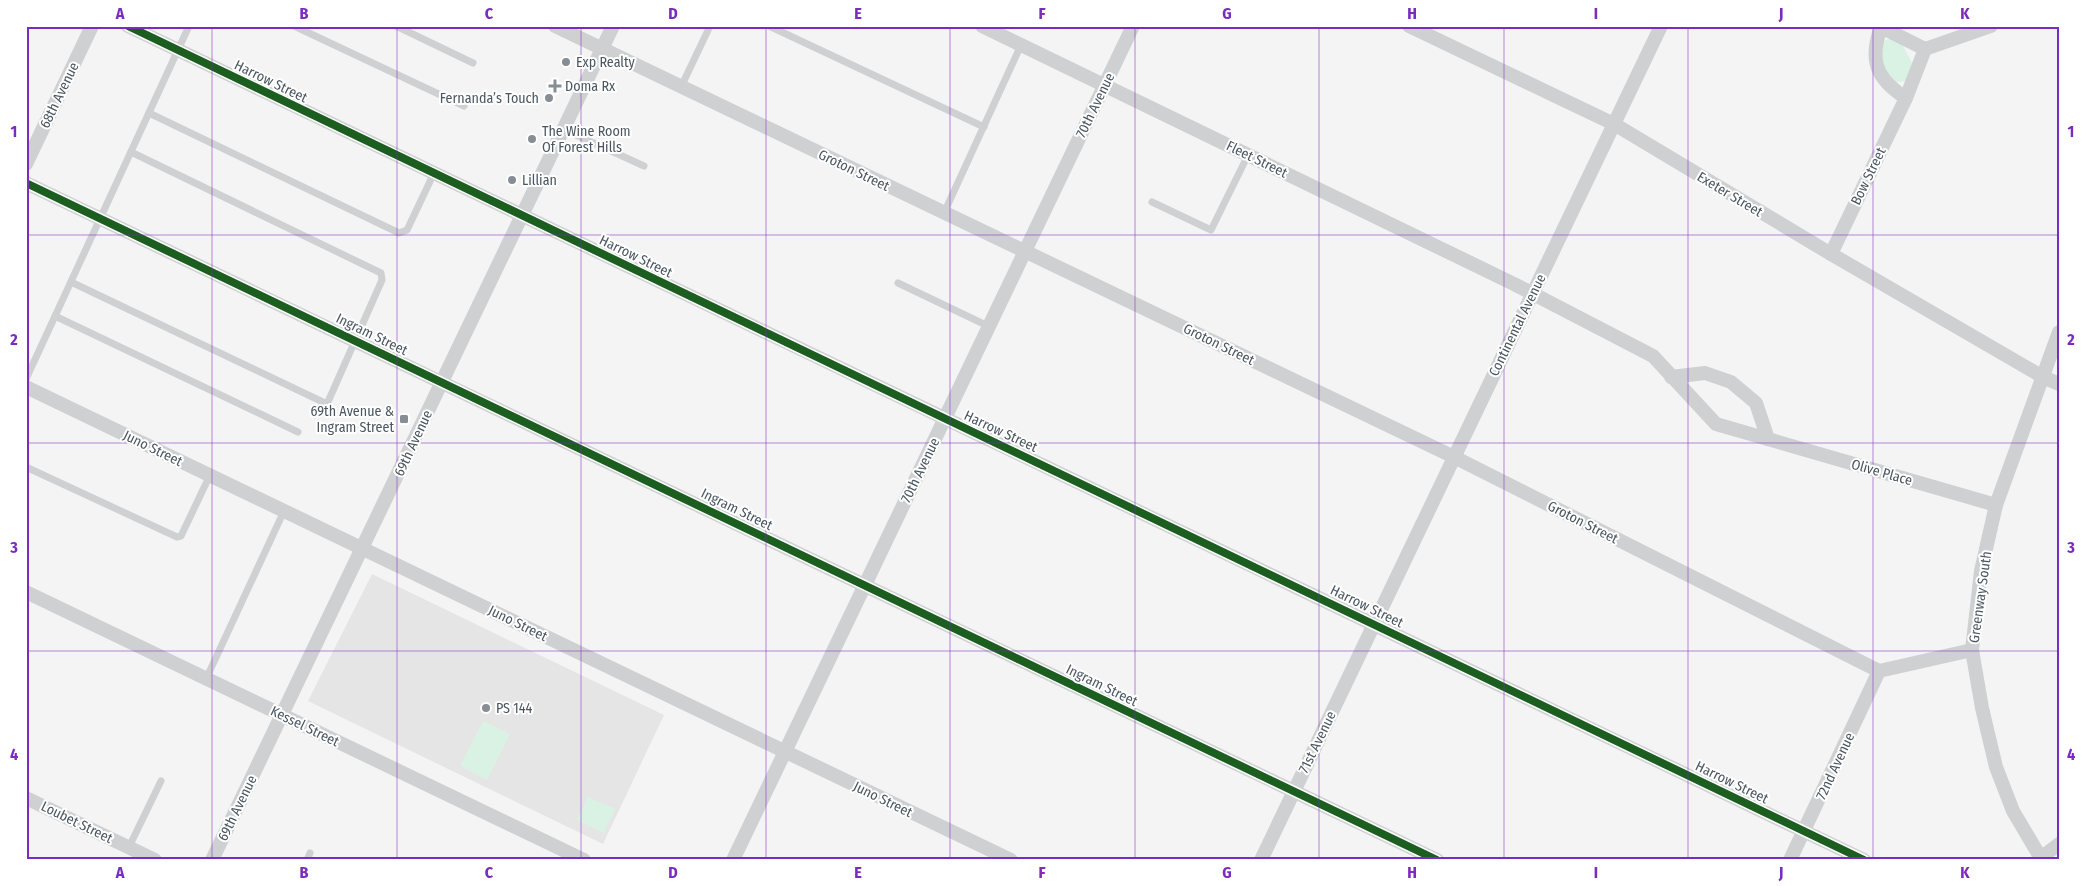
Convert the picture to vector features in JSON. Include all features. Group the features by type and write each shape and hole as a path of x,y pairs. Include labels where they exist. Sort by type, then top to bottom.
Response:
{"street":[{"name":"68th Avenue","path":"26,164 92,26"},
{"name":"Harrow Street","path":"128,26 1864,860"},
{"name":"Groton Street","path":"555,26 1454,457 1879,671"},
{"name":"69th Avenue","path":"212,860 613,26"},
{"name":"Fleet Street","path":"982,26 1532,293"},
{"name":"70th Avenue","path":"733,860 1133,26"},
{"name":"Exeter Street","path":"1410,26 1614,124 1830,254 2059,384"},
{"name":"Continental Avenue","path":"1374,624 1661,26"},
{"path":"1906,98 1891,89 1879,71 1875,60 1875,44 1880,27 1926,49 1991,26"},
{"name":"Bow Street","path":"1830,254 1906,98 1926,49"},
{"name":"Ingram Street","path":"26,183 1436,860"},
{"name":"Olive Place","path":"1532,293 1653,356 1716,424 1996,505"},
{"name":"Greenway South","path":"2040,859 2013,811 1996,767 1982,708 1972,650 1981,571 1996,505 2059,332"},
{"path":"1671,377 1705,372 1731,382 1756,403 1768,438"},
{"name":"Juno Street","path":"26,387 1010,860"},
{"name":"Kessel Street","path":"26,592 584,860"},
{"name":"71st Avenue","path":"1261,860 1374,624"},
{"path":"1879,671 1972,650"},
{"name":"72nd Avenue","path":"1790,860 1879,671"},
{"name":"Loubet Street","path":"26,798 155,860"},
{"path":"2040,859 2059,844"}],"lane":[{"path":"26,380 189,26"},
{"path":"294,26 464,106"},
{"path":"396,26 474,63"},
{"path":"682,87 710,26"},
{"path":"769,26 984,127"},
{"path":"944,213 1022,45"},
{"path":"149,113 399,233 407,230 434,173"},
{"path":"564,129 644,166"},
{"path":"71,282 327,404 382,280 381,273 131,152"},
{"path":"1152,202 1211,230 1248,154"},
{"path":"898,283 988,326"},
{"path":"56,316 298,432"},
{"path":"26,467 177,537 181,536 210,475"},
{"path":"206,679 284,511"},
{"path":"129,847 161,780"}],"shaded area":[{"name":"PS 144","path":"372,574 664,715 603,844 308,701"}],"green space":[{"path":"1893,38 1901,42 1912,63 1906,81 1896,82 1887,73 1882,62 1882,46 1885,40"},
{"path":"483,721 510,734 487,780 460,766"},
{"path":"588,797 615,809 604,833 577,820"}],"cycle path":[{"path":"128,26 1864,860"},
{"path":"26,183 1437,860"}],"place":[{"name":"Exp Realty","path":"566,62"},
{"name":"Doma Rx","path":"555,86"},
{"name":"Fernanda’s Touch","path":"549,98"},
{"name":"The Wine Room Of Forest Hills","path":"532,139"},
{"name":"Lillian","path":"512,180"},
{"name":"69th Avenue & Ingram Street","path":"404,419"},
{"name":"PS 144","path":"486,708"}]}
